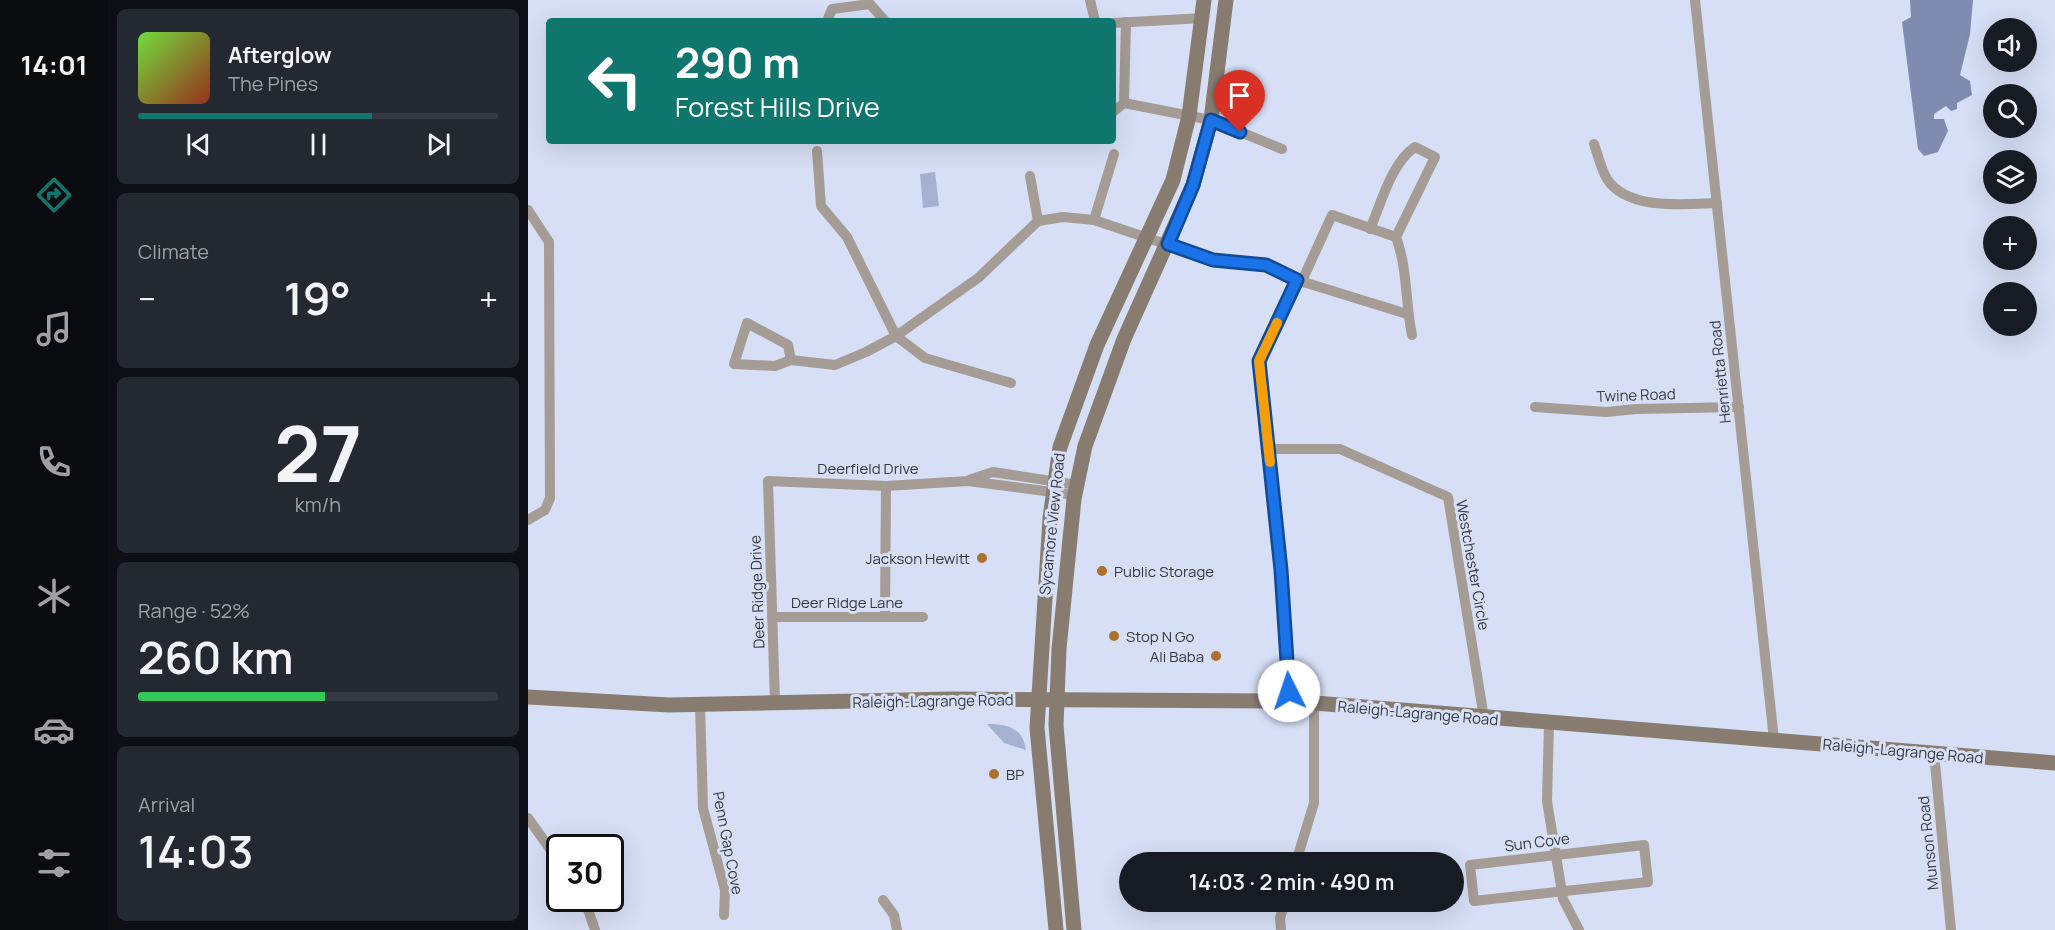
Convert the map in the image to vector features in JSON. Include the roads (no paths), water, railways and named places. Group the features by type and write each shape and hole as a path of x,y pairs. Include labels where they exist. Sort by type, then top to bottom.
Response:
{"main road":[{"name":"Sycamore View Road","path":"1056,930 1037,728 1048,543 1060,447 1097,345 1157,241 1193,185 1200,118 1204,0"},
{"name":"Sycamore View Road","path":"1074,930 1056,725 1062,615 1076,490 1085,446 1157,241 1173,180 1200,118 1226,0"},
{"path":"1048,543 1069,544"},
{"path":"1044,613 1062,615"},
{"name":"Raleigh-Lagrange Road","path":"528,697 641,705 934,699 1290,701 1549,724 2055,763"}],"street":[{"path":"1090,0 1094,18"},
{"name":"Henrietta Road","path":"1695,0 1774,740"},
{"path":"828,18 832,9 870,4 882,18"},
{"path":"1116,23 1204,18"},
{"path":"1116,110 1124,103 1126,22"},
{"path":"1124,103 1200,118 1282,149"},
{"path":"1594,144 1606,177 1622,193 1637,199 1676,204 1717,203"},
{"path":"1370,229 1399,163 1408,152 1414,147 1435,157 1396,237 1405,262 1407,314 1412,336"},
{"path":"816,151 821,206 848,237 896,336 925,358 1011,384"},
{"path":"1094,220 1114,154"},
{"path":"1030,176 1038,221"},
{"path":"528,210 549,242 550,498 545,510 528,520"},
{"path":"1290,701 1281,570 1259,361 1332,215 1396,237"},
{"path":"791,360 788,345 747,323 734,364 776,366 791,360 835,365 896,336 978,278 1038,221 1063,217 1094,220 1213,260 1266,265 1299,280 1407,314"},
{"name":"Twine Road","path":"1535,407 1606,412 1635,409 1738,407"},
{"name":"Westchester Circle","path":"1269,449 1340,449 1448,497 1484,718"},
{"name":"Deerfield Drive","path":"768,481 886,486 968,481 993,472 1076,490"},
{"name":"Deer Ridge Drive","path":"768,481 775,703"},
{"path":"885,618 886,486"},
{"name":"Deer Ridge Lane","path":"772,617 923,618"},
{"path":"1299,852 1314,803 1314,704"},
{"name":"Penn Gap Cove","path":"700,705 703,808 725,890 724,915"},
{"path":"1549,724 1547,801 1563,893 1579,930"},
{"name":"Munson Road","path":"1934,753 1951,930"},
{"path":"529,823 546,845"},
{"name":"Sun Cove","path":"1644,845 1648,882 1474,901 1470,865 1558,854 1644,845"},
{"path":"883,900 894,915 897,930"},
{"path":"589,912 595,930"},
{"path":"1281,930 1282,912"}],"place":[{"name":"Jackson Hewitt","path":"982,558"},
{"name":"Public Storage","path":"1102,571"},
{"name":"Stop N Go","path":"1114,636"},
{"name":"Ali Baba","path":"1216,656"},
{"name":"BP","path":"994,774"}]}
